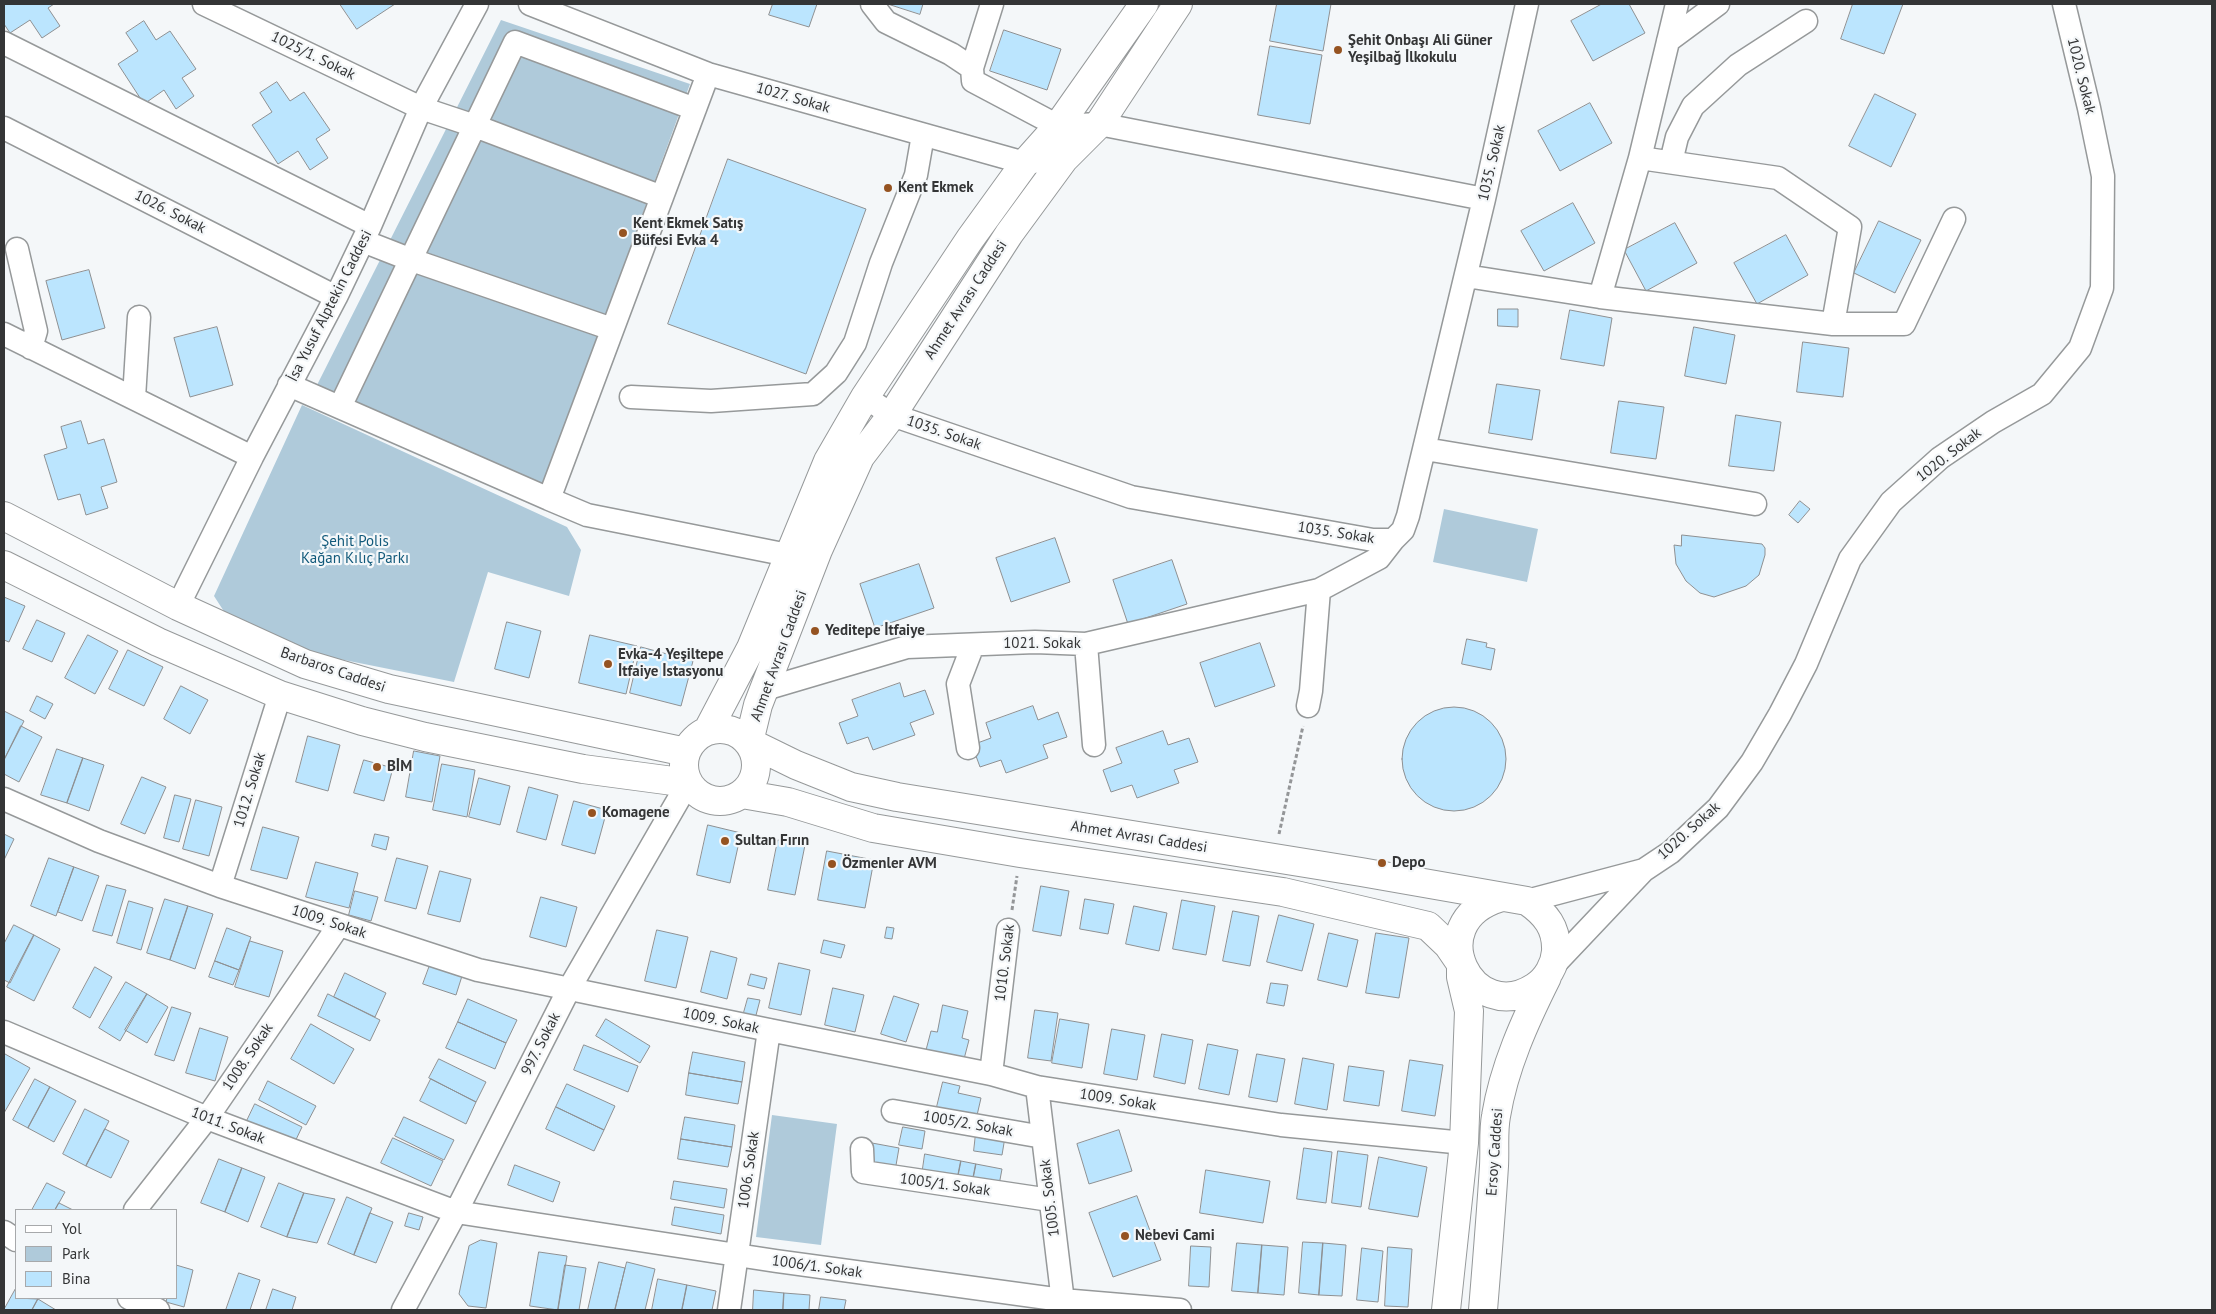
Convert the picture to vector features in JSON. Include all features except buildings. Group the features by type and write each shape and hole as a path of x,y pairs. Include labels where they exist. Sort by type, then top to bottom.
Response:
{"main road":[{"name":"Ahmet Avrası Caddesi","path":"708,730 751,648 828,461 865,397 970,239 1025,163 1058,126 1144,4"},
{"name":"Ahmet Avrası Caddesi","path":"1178,4 1099,124 1064,159 1009,234 892,416 860,457 818,550 758,704 749,742 801,768 851,787 888,795 1361,872 1528,902"},
{"name":"Barbaros Caddesi","path":"4,516 178,606 305,664 389,689 686,752"},
{"path":"4,564 158,642 280,695 362,721 425,737 583,769 688,783"},
{"path":"719,728 741,734 749,742 755,752 757,764 753,780 742,794 731,799 719,801 707,798 696,792 688,783 684,773 686,752 698,735 708,730 719,728"},
{"name":"Ahmet Avrası Caddesi","path":"742,794 788,802 872,828 1020,853 1283,892 1428,926 1448,944 1467,976 1477,986 1489,993 1502,996 1516,995 1528,991 1540,984 1552,969"},
{"name":"Ahmet Avrası Caddesi","path":"1464,1143 1469,1011 1461,977 1461,964 1458,952 1461,928 1476,908 1499,898"},
{"path":"1528,902 1542,911 1552,925 1556,941 1556,958 1552,969"},
{"name":"Ersoy Caddesi","path":"1483,1310 1494,1164 1495,1118 1503,1083 1521,1033 1552,969"},
{"path":"1446,1310 1464,1143"}],"street":[{"name":"1025/1. Sokak","path":"204,4 422,108 662,196"},
{"name":"İsa Yusuf Alptekin Caddesi","path":"178,606 252,457 336,297 367,233 422,108 477,4"},
{"name":"1027. Sokak","path":"530,4 708,74 1025,163 1064,159"},
{"path":"872,4 886,22 951,54 972,68"},
{"path":"992,4 972,68 973,81 1058,126 1099,124 1484,199"},
{"name":"1035. Sokak","path":"865,397 892,416 1131,497 1373,540 1393,540 1403,530 1408,516 1425,449 1484,199 1527,4"},
{"path":"1600,296 1640,158 1677,4"},
{"path":"1668,41 1718,4"},
{"name":"1020. Sokak","path":"1552,969 1644,870 1671,852 1718,808 1752,762 1806,664 1850,559 1891,502 1940,458 1993,422 2042,394 2080,348 2102,288 2103,176 2064,4"},
{"path":"1670,162 1677,137 1694,106 1738,65 1806,21"},
{"path":"340,407 409,259 515,42 695,109"},
{"path":"4,43 367,233 409,259 612,329"},
{"path":"549,499 708,74"},
{"name":"1026. Sokak","path":"4,128 336,297"},
{"path":"631,396 711,401 813,394 836,373 855,343 881,263 916,175 923,135"},
{"path":"1640,158 1778,178 1850,226 1833,324"},
{"path":"1466,276 1600,296 1833,324 1904,324 1954,219"},
{"path":"16,249 36,332 31,348"},
{"path":"134,398 139,317"},
{"path":"4,334 252,457"},
{"path":"289,385 587,515 788,555"},
{"path":"1425,449 1755,504"},
{"name":"1021. Sokak","path":"765,689 907,647 1035,642 1086,644 1319,590 1379,558 1393,540"},
{"path":"1308,706 1311,691 1319,590"},
{"path":"1086,644 1094,745"},
{"path":"968,748 958,684 973,645"},
{"name":"1012. Sokak","path":"220,886 280,695"},
{"name":"997. Sokak","path":"403,1310 456,1212 569,989 688,783"},
{"name":"1009. Sokak","path":"4,799 99,841 220,886 478,970 992,1074 1038,1087 1281,1125 1464,1143"},
{"name":"1020. Sokak","path":"1528,902 1644,870"},
{"name":"1008. Sokak","path":"136,1209 206,1118 339,925"},
{"name":"1010. Sokak","path":"992,1074 1008,930"},
{"name":"1006. Sokak","path":"729,1310 769,1030"},
{"name":"1011. Sokak","path":"4,1032 206,1118 456,1212"},
{"name":"1005. Sokak","path":"1038,1087 1063,1305"},
{"name":"1005/2. Sokak","path":"893,1111 1043,1137"},
{"name":"1005/1. Sokak","path":"862,1149 863,1172 1050,1200"},
{"name":"1006/1. Sokak","path":"456,1212 1063,1305 1180,1310"},
{"path":"4,1232 15,1239"},
{"path":"131,1299 158,1310"}],"path":[{"path":"1273,859 1308,706"},
{"name":"1010. Sokak","path":"1008,930 1020,853"}],"green space":[{"path":"501,20 690,84 544,484 317,385"},
{"name":"Şehit Polis Kağan Kılıç Parkı","path":"302,405 567,527 581,550 569,596 488,572 454,682 314,654 225,613 214,596"},
{"path":"1444,509 1538,529 1527,582 1433,562"},
{"path":"772,1115 837,1124 821,1245 756,1237"}],"place":[{"name":"Şehit Onbaşı Ali Güner Yeşilbağ İlkokulu","path":"1338,50"},
{"name":"Kent Ekmek","path":"888,188"},
{"name":"Kent Ekmek Satış Büfesi Evka 4","path":"623,233"},
{"name":"Yeditepe İtfaiye","path":"815,631"},
{"name":"Evka-4 Yeşiltepe İtfaiye İstasyonu","path":"608,664"},
{"name":"BİM","path":"377,767"},
{"name":"Komagene","path":"592,813"},
{"name":"Sultan Fırın","path":"725,841"},
{"name":"Depo","path":"1382,863"},
{"name":"Özmenler AVM","path":"832,864"},
{"name":"Nebevi Cami","path":"1125,1236"}]}
